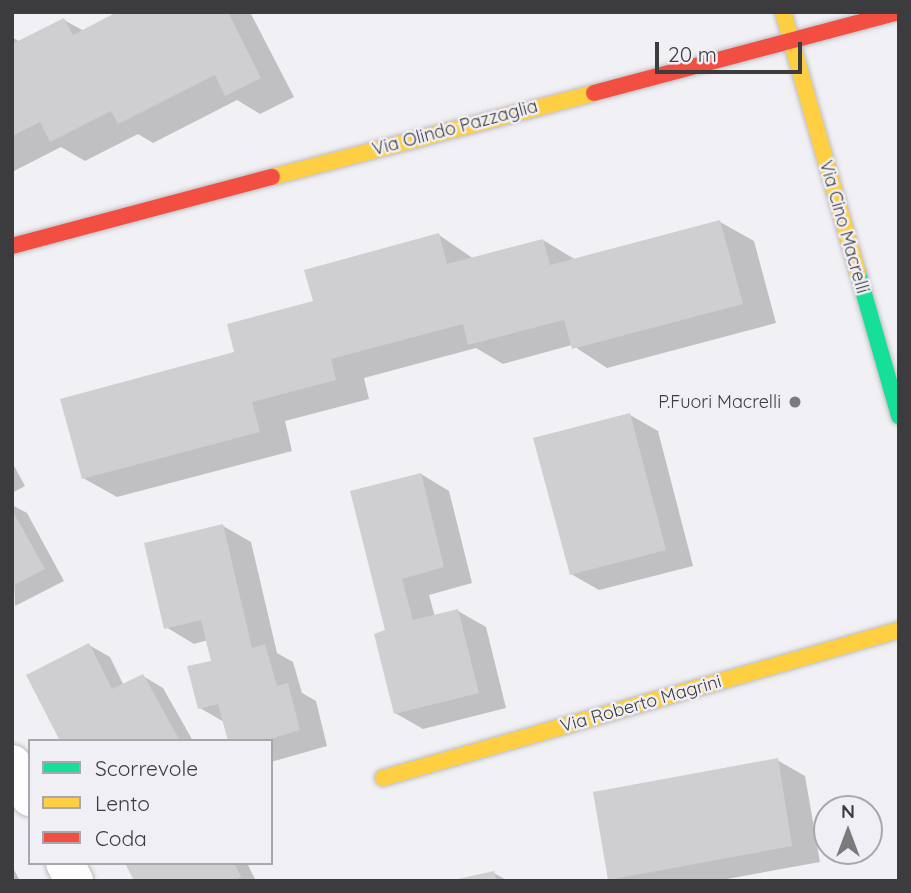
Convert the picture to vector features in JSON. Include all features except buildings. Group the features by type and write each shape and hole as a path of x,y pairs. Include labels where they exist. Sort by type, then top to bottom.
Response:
{"street":[{"name":"Via Cino Macrelli","path":"783,12 899,416"},
{"name":"Via Olindo Pazzaglia","path":"12,246 899,12"},
{"name":"Via Roberto Magrini","path":"383,778 899,629"},
{"path":"12,764 28,793"},
{"path":"66,865 74,881"}],"traffic: fast":[{"path":"858,273 899,416"}],"traffic: slow":[{"path":"783,12 858,273"},
{"path":"272,177 594,93"},
{"path":"383,778 899,630"}],"traffic: jam":[{"path":"594,93 899,12"},
{"path":"12,246 272,177"}],"place":[{"name":"P.Fuori Macrelli","path":"795,402"}]}
